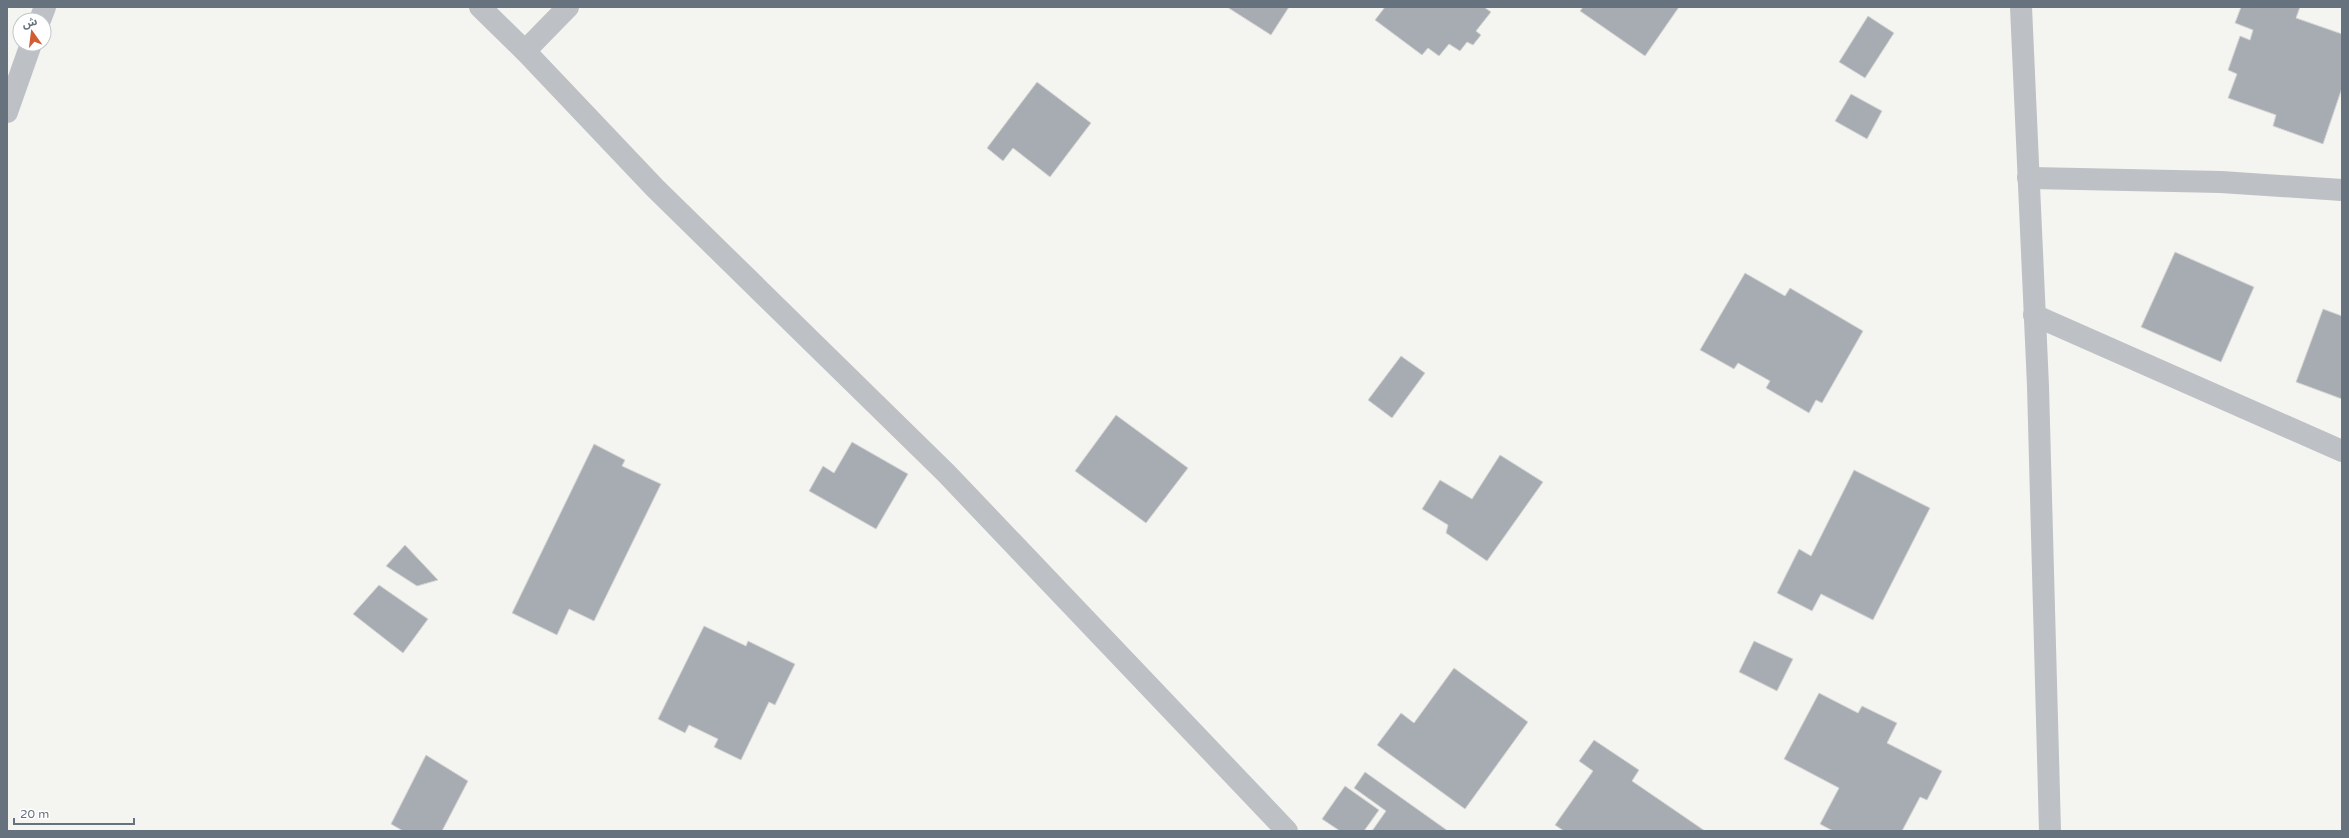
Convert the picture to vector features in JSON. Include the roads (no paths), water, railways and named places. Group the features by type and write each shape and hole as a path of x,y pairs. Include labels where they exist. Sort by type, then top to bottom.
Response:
{"street":[{"path":"480,7 525,51 655,188 946,473 1287,831"},
{"path":"525,51 568,7"},
{"path":"2021,7 2038,386 2050,831"},
{"path":"7,112 28,52"},
{"path":"2028,178 2221,182 2342,190"},
{"path":"2034,315 2342,451"}]}
